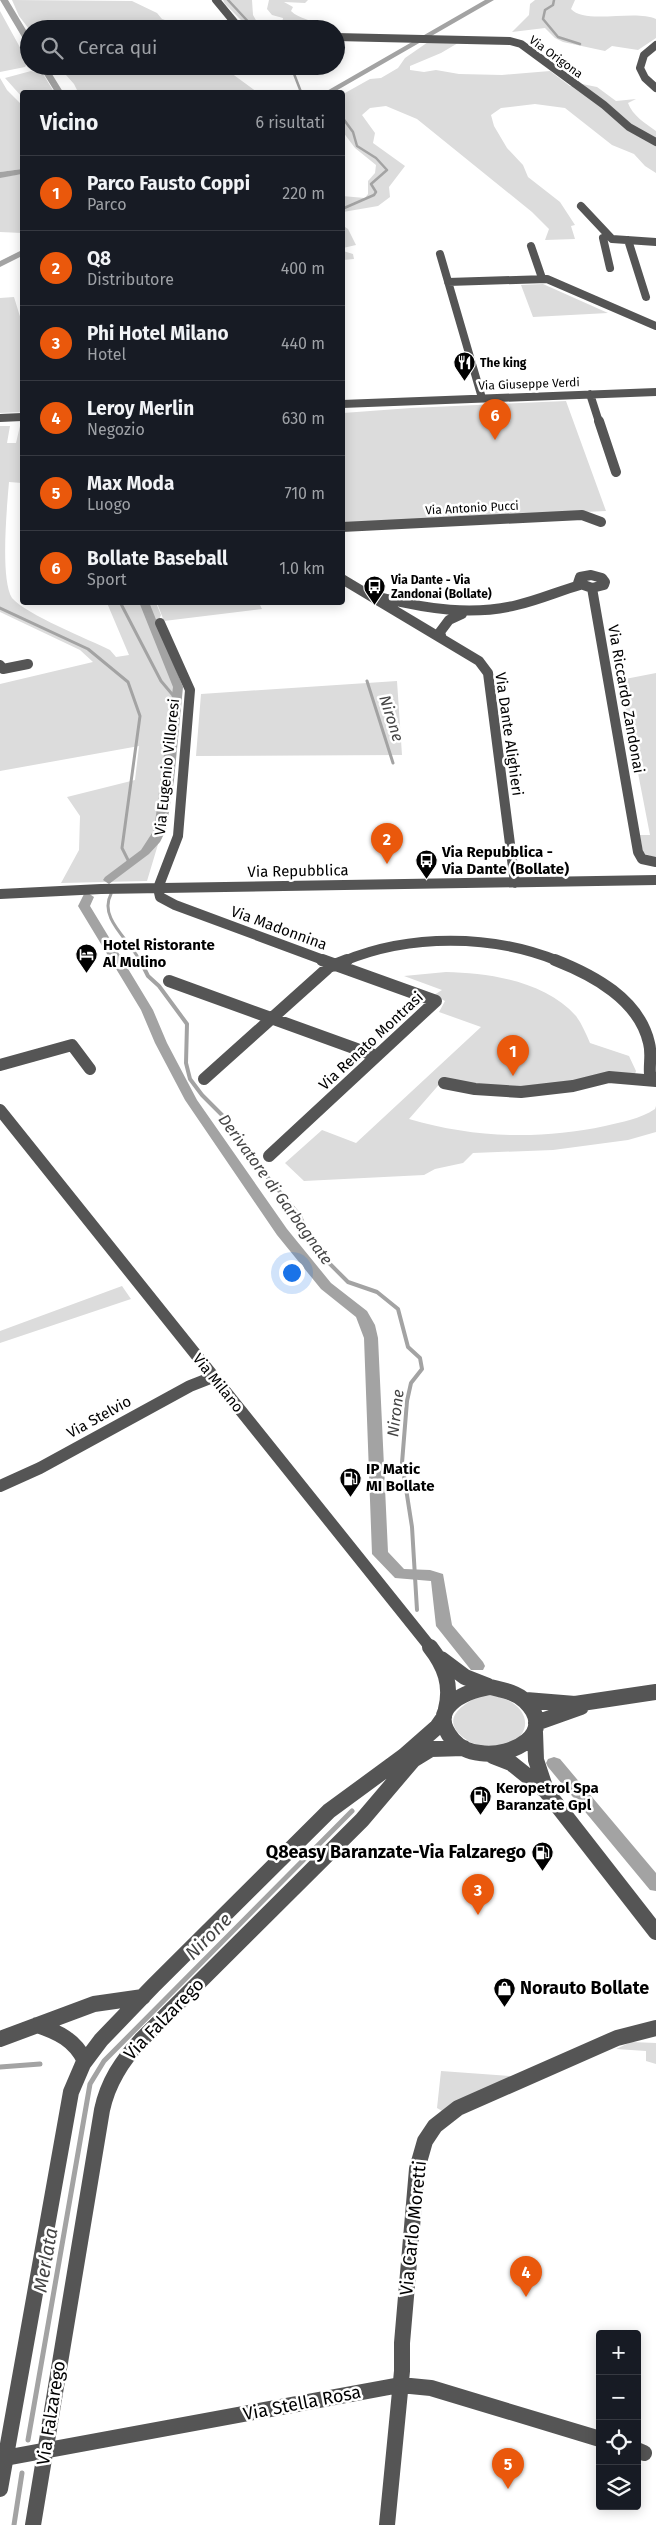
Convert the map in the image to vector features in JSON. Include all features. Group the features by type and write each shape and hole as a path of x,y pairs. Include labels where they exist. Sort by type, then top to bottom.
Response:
{"street":[{"path":"216,0 233,20"},
{"name":"Via Origona","path":"345,37 498,39 520,44 604,106 629,127 656,142"},
{"path":"656,46 644,55 640,68 645,78 656,88"},
{"path":"581,206 608,239 610,268"},
{"path":"608,239 656,242"},
{"path":"628,240 646,297"},
{"path":"530,246 542,278"},
{"path":"440,254 482,398"},
{"path":"448,282 542,278 656,326"},
{"name":"Via Giuseppe Verdi","path":"345,404 656,392"},
{"path":"590,394 616,472"},
{"path":"0,418 20,417"},
{"name":"Via Antonio Pucci","path":"345,527 582,515 601,522"},
{"path":"399,613 412,610 470,612 506,608 538,600 579,583 583,576 591,575 605,580 604,585 592,588 579,583"},
{"name":"Via Dante Alighieri","path":"345,581 479,661 488,673 515,883"},
{"name":"Via Riccardo Zandonai","path":"592,588 638,852 642,859 656,862"},
{"path":"366,594 428,610"},
{"path":"414,622 425,623 470,612"},
{"path":"442,639 440,632 450,618"},
{"name":"Via Eugenio Villoresi","path":"158,888 178,836 190,690 160,623"},
{"path":"0,665 3,669 28,664"},
{"name":"Via Repubblica","path":"0,894 158,888 656,880"},
{"name":"Via Madonnina","path":"158,888 160,896 175,905 335,964 375,949 440,941 486,943 536,953 581,971 624,1000 639,1020 648,1039 654,1056 650,1074 656,1081"},
{"path":"204,1079 335,964"},
{"name":"Via Renato Montrasi","path":"269,1156 436,1001 335,964"},
{"path":"168,981 376,1056"},
{"path":"0,1065 72,1045 90,1069"},
{"path":"444,1082 475,1089 521,1092 567,1087 608,1077 656,1081"},
{"name":"Via Milano","path":"0,1110 436,1655 444,1669 451,1692 445,1713"},
{"name":"Via Stelvio","path":"0,1486 40,1468 190,1386 213,1377"},
{"name":"Via Milano","path":"436,1655 466,1676 490,1687"},
{"path":"656,1692 598,1702 557,1705 526,1700 510,1691 490,1687 464,1693 452,1701 445,1713 448,1734 464,1748 512,1763 546,1791 656,1932"},
{"path":"526,1700 535,1715 536,1768 546,1791"},
{"path":"490,1755 518,1749 528,1741 535,1727 598,1702"},
{"name":"Via Falzarego","path":"0,2489 3,2459 71,2092 85,2061 101,2040 329,1810 404,1756 436,1727 445,1713"},
{"name":"Via Falzarego","path":"33,2525 102,2110 107,2091 116,2071 141,2040 362,1820 413,1760 431,1749 464,1748"},
{"path":"0,2039 110,2000 143,1997"},
{"path":"37,2025 63,2034 77,2046 85,2061"},
{"name":"Via Carlo Moretti","path":"386,2525 400,2385 418,2162 422,2145 433,2127 458,2108 617,2038 656,2028"},
{"name":"Via Carlo Moretti","path":"635,2034 656,2036"},
{"name":"Via Stella Rosa","path":"3,2459 400,2385 431,2388 596,2438"}],"shaded area":[{"path":"12,0 132,1 157,13 165,20 22,20"},
{"path":"223,0 252,0 253,15 256,20 241,20"},
{"path":"269,0 308,0 305,3 284,2 293,7 291,11 294,14 308,20 283,20 283,18 272,15 267,9"},
{"path":"535,0 575,0 571,9 578,14 587,16 647,16 656,19 656,38 638,50 612,46 605,51 563,42 555,38 545,28 512,32 529,15 530,4"},
{"path":"0,11 20,47 20,68 0,72"},
{"path":"431,40 458,43 441,53 410,66 410,70 502,75 550,71 570,86 582,84 597,87 616,101 636,99 628,103 630,107 640,119 656,131 656,173 645,166 634,154 612,145 565,108 535,104 501,108 491,115 494,126 507,148 523,165 528,177 560,202 575,225 571,226 575,239 545,240 549,229 532,212 417,119 386,106 370,108 362,115 375,133 373,143 405,166 389,187 390,197 378,206 345,212 345,196 365,198 368,194 368,181 375,173 376,165 355,148 345,135 345,93 370,79 381,78 398,68 405,58"},
{"path":"20,74 44,75 53,90 20,90 20,95 5,78"},
{"path":"66,75 234,75 254,90 77,90"},
{"path":"0,78 7,90 20,103 20,169 0,172"},
{"path":"20,174 20,233 0,232 0,177"},
{"path":"345,227 348,229 356,245 345,248"},
{"path":"345,252 353,254 354,259 345,260"},
{"path":"543,284 608,313 533,317 521,285"},
{"path":"14,297 20,316 20,412 0,413 0,298"},
{"path":"566,401 606,511 345,523 345,413"},
{"path":"0,426 10,426 7,443 16,443 20,426 20,483 9,482 6,525 6,575 8,589 12,598 44,619 110,650 116,657 129,655 108,605 157,605 161,615 156,627 181,687 165,821 147,881 61,883 79,850 80,816 67,797 135,780 139,746 0,771 0,684 93,662 80,650 0,612"},
{"path":"158,605 260,605 262,609 164,621"},
{"path":"656,673 656,858 643,853 640,835 650,835 620,680"},
{"path":"397,681 402,755 196,756 201,694"},
{"path":"446,972 498,977 516,981 549,994 576,1016 590,1043 629,1056 636,1071 635,1074 529,1090 443,1080 409,1119 458,1130 507,1135 531,1135 580,1130 631,1120 655,1109 656,1106 656,1132 628,1140 553,1150 473,1153 463,1163 435,1169 424,1175 304,1181 285,1163 322,1130 356,1143 481,1027 439,1012 445,1001 434,995 442,990 404,976"},
{"path":"122,1286 131,1299 0,1343 0,1331"},
{"path":"482,1695 499,1697 512,1703 521,1711 525,1720 524,1729 518,1738 508,1744 484,1746 471,1742 457,1731 453,1724 457,1712 468,1702"},
{"path":"631,2042 656,2043 656,2064 646,2061 646,2051 616,2049"},
{"path":"441,2071 510,2076 514,2080 444,2112 437,2108"}],"waterway":[{"path":"4,0 20,27"},
{"name":"Nirone","path":"228,0 247,20"},
{"path":"332,90 490,0"},
{"path":"554,0 553,5 545,10 543,19 558,37 580,44"},
{"path":"49,75 58,90"},
{"name":"Nirone","path":"294,75 300,90"},
{"name":"Nirone","path":"345,121 353,132 357,146 376,158 387,170 371,184 376,192 374,195 345,208"},
{"path":"0,175 20,172"},
{"path":"0,264 20,254"},
{"path":"122,605 161,681 177,700"},
{"name":"Derivatore di Garbagnate","path":"109,880 145,852 154,842 160,830 168,780 178,687 145,605"},
{"path":"0,608 88,649 128,682 140,716 122,848 130,864"},
{"name":"Nirone","path":"367,681 393,763"},
{"name":"Nirone","path":"111,894 108,903 112,920 140,961"},
{"name":"Derivatore di Garbagnate","path":"88,897 84,906 147,1010 161,1043 191,1100 282,1232 326,1286 362,1314 368,1325 371,1338 380,1554 400,1574 430,1575 438,1578 444,1626 477,1666"},
{"name":"Nirone","path":"140,960 148,976 159,986 187,1024 186,1063 190,1079 202,1095 228,1121 254,1161 300,1216 309,1238 323,1257 348,1282 377,1292 398,1309 408,1347 420,1358 422,1369 411,1383 407,1401 402,1463 412,1527 417,1610"},
{"name":"Derivatore di Garbagnate","path":"554,1763 656,1885"},
{"name":"Nirone","path":"28,2440 90,2084 104,2061 352,1811"},
{"path":"0,2067 40,2064"},
{"name":"Merlata","path":"14,2525 22,2473"}],"place":[{"name":"The king","path":"464,382"},
{"name":"Bollate Baseball","path":"495,440"},
{"name":"Via Dante - Via Zandonai (Bollate)","path":"375,606"},
{"name":"Q8","path":"387,864"},
{"name":"Via Repubblica - Via Dante (Bollate)","path":"426,880"},
{"name":"Hotel Ristorante Al Mulino","path":"87,973"},
{"name":"Parco Fausto Coppi","path":"513,1076"},
{"name":"IP Matic MI Bollate","path":"350,1497"},
{"name":"Keropetrol Spa Baranzate Gpl","path":"480,1816"},
{"name":"Q8easy Baranzate-Via Falzarego","path":"542,1871"},
{"name":"Phi Hotel Milano","path":"478,1915"},
{"name":"Norauto Bollate","path":"504,2007"},
{"name":"Leroy Merlin","path":"526,2297"},
{"name":"Max Moda","path":"508,2489"}]}
